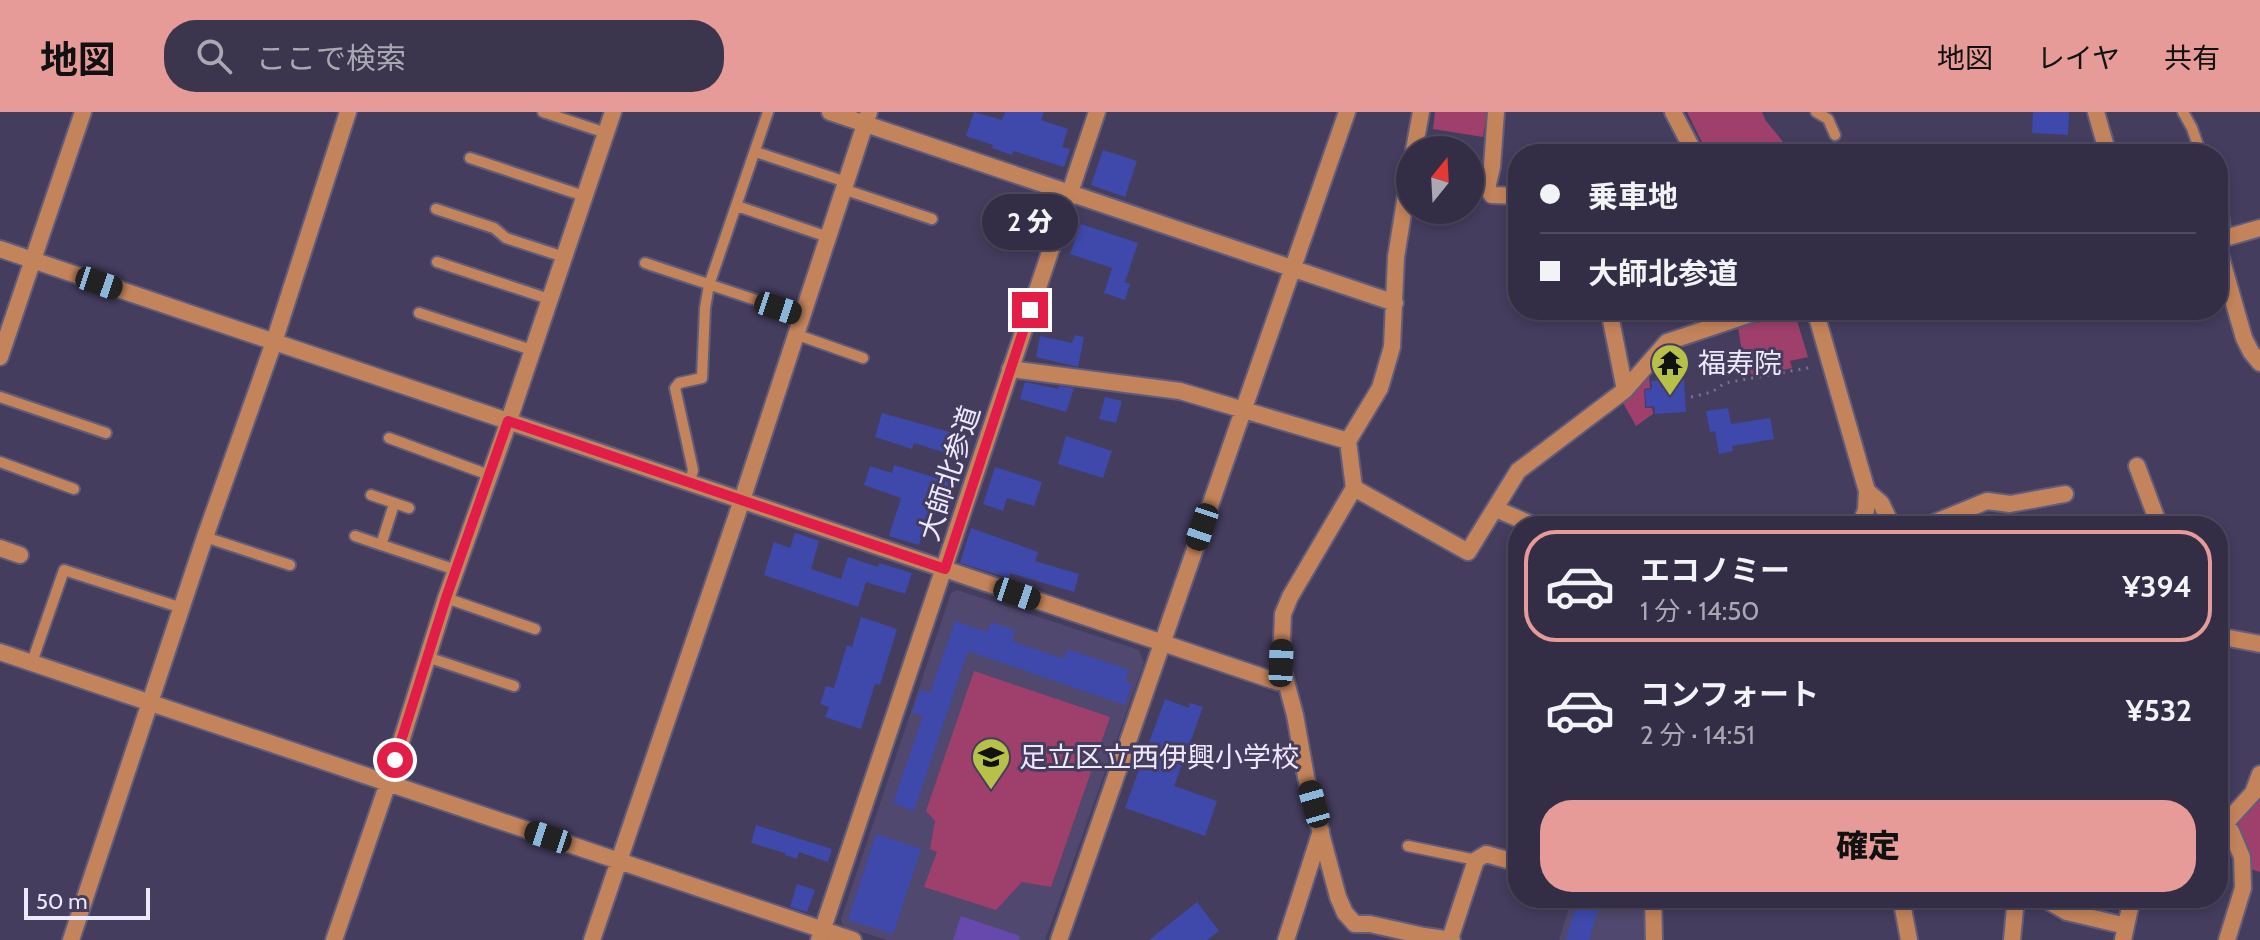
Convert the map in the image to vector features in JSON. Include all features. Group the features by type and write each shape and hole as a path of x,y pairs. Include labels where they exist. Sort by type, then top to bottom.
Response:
{"street":[{"path":"0,357 83,112"},
{"path":"71,940 205,537 274,342 348,112"},
{"path":"334,940 388,783 446,598 613,112"},
{"path":"830,112 867,118 1395,303"},
{"name":"大師北参道","path":"821,935 1097,112"},
{"path":"1059,940 1347,112"},
{"path":"1417,136 1421,112"},
{"path":"1496,112 1492,167 1487,188 1492,195 1508,196"},
{"path":"1673,112 1690,144"},
{"path":"2096,112 2105,144"},
{"path":"592,940 742,500 867,118"},
{"path":"1401,224 1396,257 1392,347 1380,388 1348,441 1354,488 1283,614 1282,683 1295,715 1306,777 1338,897 1355,932 1370,924 1451,940 1476,860 1486,854 1508,860"},
{"path":"2228,239 2260,228"},
{"path":"0,249 1282,683"},
{"path":"2228,271 2244,338 2260,363"},
{"path":"1611,320 1625,390"},
{"path":"1354,488 1468,552 1518,471 1625,390 1667,342 1733,320"},
{"path":"1818,320 1867,491 1864,516"},
{"path":"1010,369 1180,391 1348,441"},
{"path":"2137,466 2156,516"},
{"path":"1867,491 1881,503 1887,516"},
{"path":"1950,516 1987,501 2010,504 2065,494"},
{"path":"1496,509 1512,516"},
{"path":"0,548 20,555"},
{"path":"2228,638 2260,644"},
{"path":"0,652 619,861 821,935 853,940"},
{"path":"2228,820 2253,793 2260,774"},
{"path":"1286,940 1321,830"},
{"path":"2227,940 2243,888 2242,857 2228,830"},
{"path":"1653,908 1654,940"},
{"path":"1903,908 1909,940"},
{"path":"2012,940 2015,908"},
{"path":"2060,908 2124,933 2130,908"}],"lane":[{"path":"543,112 606,133"},
{"path":"690,482 693,470 675,388 679,383 702,378 709,285 768,112"},
{"path":"1816,112 1828,119 1835,135"},
{"path":"2183,112 2198,144"},
{"path":"756,152 932,219"},
{"path":"470,158 584,196"},
{"path":"737,206 828,237"},
{"path":"436,209 494,228 506,238 564,257"},
{"path":"437,262 549,299"},
{"path":"645,263 801,315"},
{"path":"419,313 532,350"},
{"path":"795,334 863,358"},
{"path":"0,397 106,433"},
{"path":"389,438 489,475"},
{"path":"0,462 74,489"},
{"path":"371,495 409,508"},
{"path":"381,545 394,504"},
{"path":"355,536 456,570"},
{"path":"205,537 290,565"},
{"path":"32,662 64,570 182,608"},
{"path":"446,598 535,629"},
{"path":"427,657 514,686"},
{"path":"1408,846 1476,860"}],"path":[{"path":"1691,397 1712,392 1725,383 1817,367"}],"shaded area":[{"path":"1435,112 1487,112 1483,136 1433,129"},
{"path":"1687,112 1762,112 1785,144 1703,144"},
{"path":"1769,320 1797,320 1808,357 1790,361 1792,368 1755,376 1745,370 1738,327"},
{"path":"1649,375 1650,388 1644,389 1645,408 1652,408 1653,414 1636,426 1622,401"},
{"name":"足立区立西伊興小学校","path":"957,590 1139,650 1144,663 1045,940 887,940 843,926 841,919 951,593"},
{"path":"974,671 1110,717 1051,887 1022,882 996,910 924,887 937,852 930,849 935,821 926,811"},
{"path":"2260,797 2260,872 2247,868 2235,819"},
{"path":"1569,908 1642,908 1646,916 1645,940 1559,940"},
{"path":"961,916 1020,936 1019,940 953,940"}],"building":[{"path":"974,112 1002,120 1005,112 1044,112 1041,120 1068,129 1062,147 1070,149 1064,167 1014,151 1012,155 966,136"},
{"path":"2033,112 2069,112 2068,135 2032,133"},
{"path":"1103,150 1137,161 1125,197 1091,185"},
{"path":"1081,224 1138,243 1125,282 1130,284 1125,300 1104,293 1112,268 1070,254"},
{"path":"1075,335 1084,337 1078,367 1036,357 1040,336 1072,343"},
{"path":"1684,378 1686,412 1655,414 1654,406 1646,407 1645,390 1652,389 1651,381"},
{"path":"1025,382 1058,389 1059,386 1074,388 1066,412 1020,399"},
{"path":"1105,397 1122,401 1116,423 1099,419"},
{"path":"1728,408 1731,424 1770,418 1774,439 1732,446 1733,451 1719,454 1715,431 1710,432 1706,411"},
{"path":"882,413 971,438 965,459 914,443 912,449 875,437"},
{"path":"1066,436 1112,451 1103,478 1058,464"},
{"path":"894,465 949,482 940,510 931,507 919,545 889,536 901,498 864,485 870,466 892,473"},
{"path":"995,467 1042,482 1034,506 1007,498 1003,511 983,504"},
{"path":"971,528 1038,552 1035,561 1079,574 1074,592 1010,573 1009,578 960,563"},
{"path":"795,533 819,541 811,569 841,579 848,557 878,567 879,563 912,573 905,594 866,582 858,607 764,575 774,542 790,548"},
{"path":"861,617 897,629 880,685 875,684 861,729 825,717 829,707 820,704 826,686 834,688 847,645 852,647"},
{"path":"955,621 987,632 991,622 1015,630 1012,641 1064,659 1067,649 1129,670 1125,681 1132,683 1125,705 968,651 914,811 893,803 923,716 912,713 920,690 930,693"},
{"path":"1165,699 1189,708 1190,703 1203,707 1174,786 1217,801 1205,836 1125,808"},
{"path":"756,825 832,849 828,862 799,852 797,859 751,843"},
{"path":"876,834 921,849 893,934 848,920"},
{"path":"797,884 815,890 807,912 790,907"},
{"path":"1197,902 1219,931 1207,940 1149,940"},
{"path":"1575,908 1598,908 1589,940 1566,940"}],"place":[{"name":"福寿院","path":"1670,397"},
{"name":"足立区立西伊興小学校","path":"991,791"}],"route":[{"path":"395,760 446,598 508,421 945,569 1030,310"}]}
